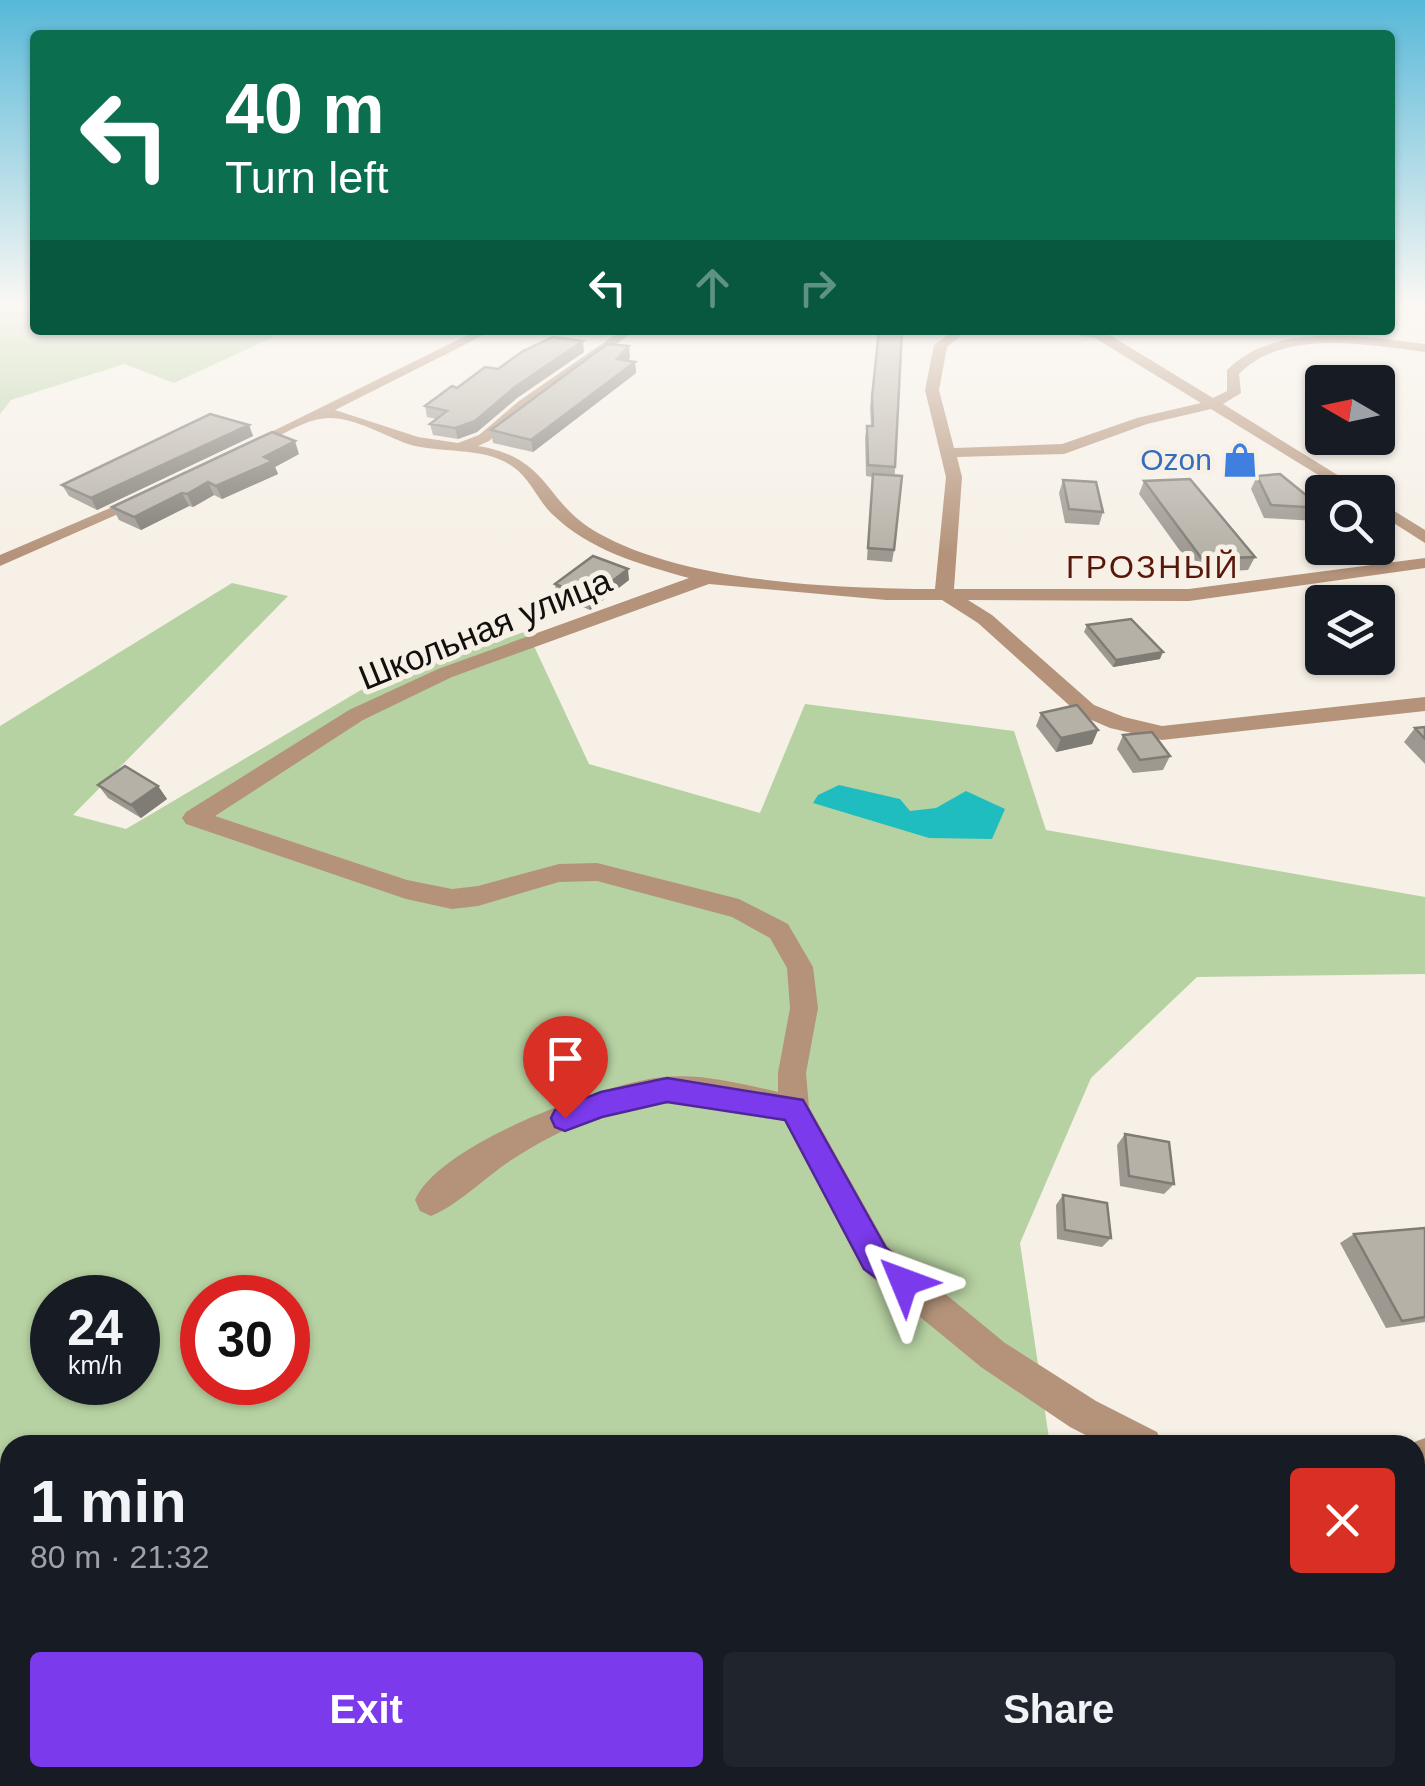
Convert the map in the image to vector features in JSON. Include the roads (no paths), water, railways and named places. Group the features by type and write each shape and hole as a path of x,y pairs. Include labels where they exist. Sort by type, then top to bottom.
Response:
{"street":[{"path":"231,456 369,387"},
{"path":"458,448 484,438 548,387"},
{"path":"933,387 944,453 954,477 944,593"},
{"path":"1184,387 1329,475"},
{"path":"944,453 1064,449 1142,421 1211,405 1234,392 1234,387"},
{"path":"314,414 342,415 415,441 516,461 533,476 555,508 588,535 632,557 706,578 886,594 1189,594 1425,562"},
{"path":"0,562 164,489"},
{"path":"1395,518 1425,538"},
{"name":"Школьная улица","path":"706,578 428,681 356,715 194,818 406,889 452,898 478,896 559,873 597,872 738,909 778,931 800,967 804,1008 792,1072 794,1109"},
{"path":"944,593 985,618 1087,710 1118,723 1162,733 1425,704"},
{"path":"431,1200 468,1168 528,1133 601,1104 667,1090 794,1109 875,1258 994,1354 1083,1414 1124,1435"}],"water":[{"path":"839,785 900,799 910,811 936,808 966,791 1005,809 992,839 929,838 813,803 818,795"}],"place":[{"name":"Ozon","path":"1240,460"}],"district":[{"name":"ГРОЗНЫЙ","path":"1153,567"}]}
